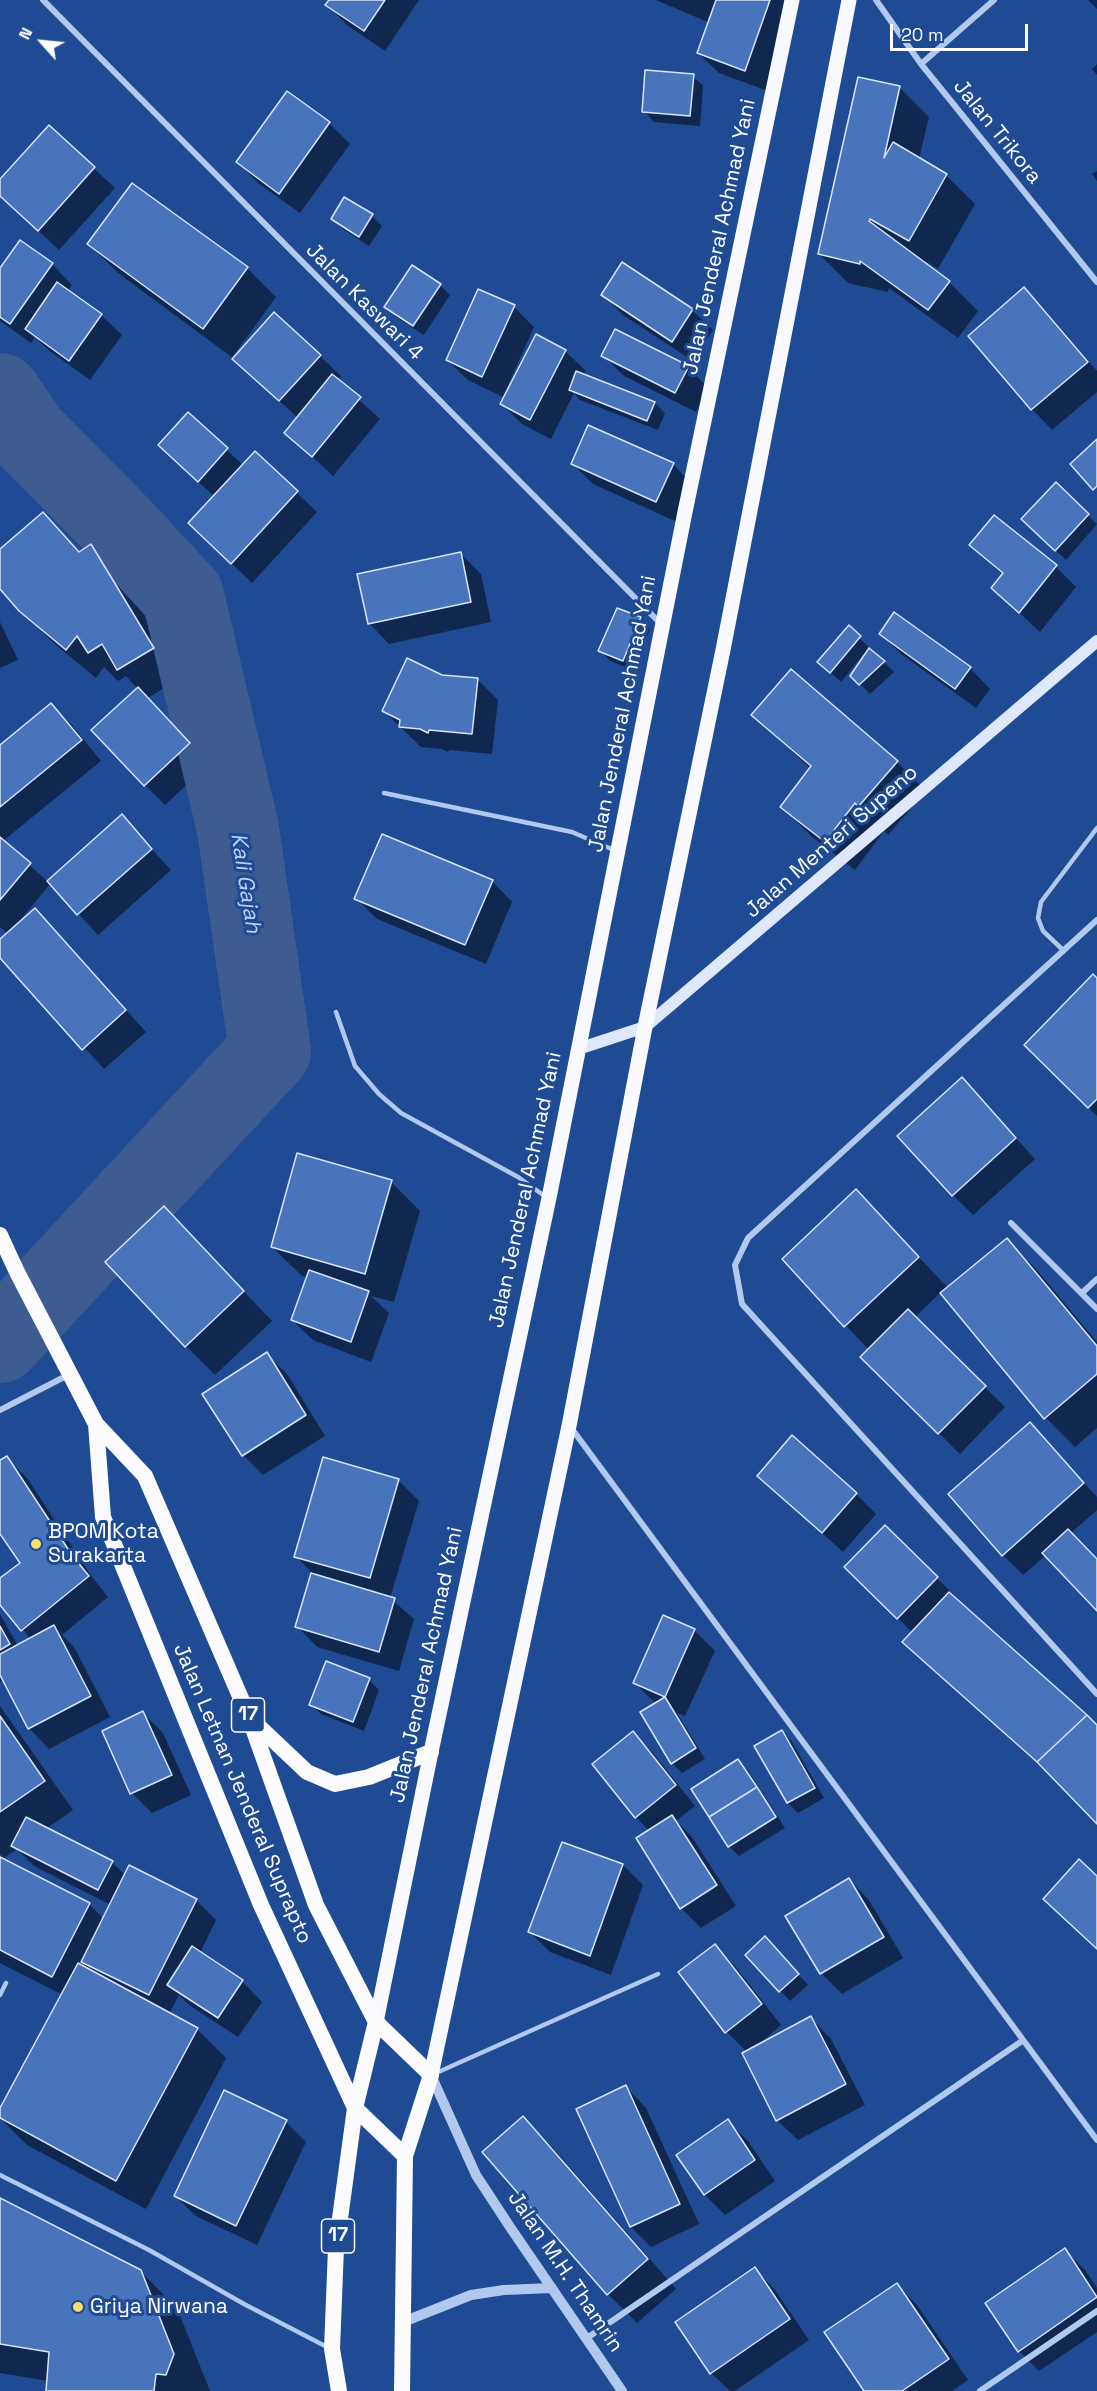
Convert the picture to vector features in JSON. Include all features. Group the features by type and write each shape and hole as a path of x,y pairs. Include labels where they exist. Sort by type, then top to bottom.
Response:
{"highway":[{"name":"Jalan Letnan Jenderal Suprapto","path":"2,1247 96,1424 145,1476 249,1717 316,1905 376,2022 431,2075"},
{"name":"Jalan Letnan Jenderal Suprapto","path":"96,1424 103,1517 261,1905 355,2108 405,2156"},
{"name":"17","path":"249,1717 307,1772 335,1784 369,1777 431,1752"},
{"name":"Jalan Jenderal Achmad Yani","path":"339,2391 332,2349 336,2248 355,2108 376,2022"},
{"path":"402,2391 405,2156 431,2075"}],"main road":[{"name":"Jalan Jenderal Achmad Yani","path":"376,2022 549,1198 663,626 792,0"},
{"path":"431,2075 569,1426 645,1027 723,650 849,0"},
{"name":"Jalan Menteri Supeno","path":"578,1049 645,1027 1097,641"}],"street":[{"name":"Jalan Kaswari 4","path":"43,0 663,626"},
{"name":"Jalan Trikora","path":"876,0 921,64 1097,282"},
{"path":"921,64 994,0"},
{"path":"1097,920 748,1238 735,1264 742,1304 1097,1694"},
{"path":"1011,1223 1097,1309"},
{"path":"1082,1293 1097,1279"},
{"path":"0,1410 71,1374"},
{"path":"569,1426 1097,2140"},
{"path":"587,2337 1022,2041"},
{"name":"Jalan Letnan Jenderal Suprapto","path":"431,2075 476,2175"},
{"name":"Jalan M.H. Thamrin","path":"476,2175 622,2391"},
{"path":"403,2322 471,2295 504,2290 552,2288"},
{"path":"980,2391 1097,2311"}],"lane":[{"path":"384,793 572,832 618,852"},
{"path":"1063,950 1043,931 1038,918 1041,902 1097,828"},
{"path":"336,1012 355,1066 393,1107 400,1113 519,1177 549,1198"},
{"path":"431,2075 658,1974"},
{"path":"0,1995 6,1983"},
{"path":"0,2175 149,2250 244,2304 332,2349"}],"building":[{"path":"329,0 385,0 364,31 325,5"},
{"path":"716,0 770,0 745,71 697,53"},
{"path":"645,70 694,74 690,116 642,112"},
{"path":"858,77 900,86 884,158 893,142 947,174 909,241 870,219 869,221 950,281 928,310 860,261 860,264 818,254"},
{"path":"287,91 330,122 279,194 236,162"},
{"path":"49,125 95,167 38,231 0,196 0,179"},
{"path":"132,183 248,267 203,329 87,244"},
{"path":"344,197 373,214 359,237 331,219"},
{"path":"20,240 53,263 10,324 0,317 0,268"},
{"path":"622,262 693,309 672,342 601,295"},
{"path":"412,265 441,284 413,326 384,307"},
{"path":"57,282 102,314 69,361 25,329"},
{"path":"1024,287 1088,362 1031,410 968,336"},
{"path":"478,289 515,305 482,377 446,360"},
{"path":"274,312 321,355 279,401 232,359"},
{"path":"615,329 689,366 675,393 601,356"},
{"path":"536,334 566,350 530,420 500,404"},
{"path":"576,371 655,402 647,421 569,390"},
{"path":"332,374 361,397 312,457 284,433"},
{"path":"188,412 228,448 198,482 158,445"},
{"path":"588,425 674,463 656,502 571,464"},
{"path":"1097,439 1097,486 1093,490 1070,464"},
{"path":"255,451 298,491 231,564 188,523"},
{"path":"1056,482 1089,514 1055,551 1021,519"},
{"path":"43,512 79,552 91,544 154,648 117,670 102,644 88,653 77,636 66,650 19,611 0,589 0,549"},
{"path":"994,515 1057,565 1019,613 991,588 1003,573 969,545"},
{"path":"461,552 471,602 368,624 357,574"},
{"path":"617,608 641,617 623,661 598,651"},
{"path":"894,612 971,667 955,689 879,634"},
{"path":"849,625 861,636 830,673 817,662"},
{"path":"869,648 885,661 859,685 850,676"},
{"path":"407,658 442,675 478,678 472,734 429,730 428,733 420,729 399,727 400,720 382,711"},
{"path":"791,669 898,761 858,807 855,803 825,842 780,807 811,766 751,715"},
{"path":"138,687 190,743 144,786 91,730"},
{"path":"51,703 82,740 0,807 0,745"},
{"path":"122,814 152,849 77,915 47,881"},
{"path":"382,834 493,880 465,945 354,899"},
{"path":"0,837 31,863 0,900"},
{"path":"35,908 126,1010 82,1050 0,958 0,939"},
{"path":"1093,974 1097,978 1097,1099 1088,1108 1024,1045"},
{"path":"962,1077 1016,1138 952,1196 897,1136"},
{"path":"297,1153 392,1180 365,1274 271,1247"},
{"path":"856,1189 919,1257 844,1327 782,1259"},
{"path":"164,1206 244,1291 185,1347 105,1262"},
{"path":"1007,1238 1097,1346 1097,1374 1044,1419 940,1293"},
{"path":"309,1270 369,1291 351,1342 291,1320"},
{"path":"908,1309 986,1386 938,1434 860,1357"},
{"path":"267,1352 306,1415 242,1456 202,1394"},
{"path":"1030,1422 1084,1483 1002,1556 948,1494"},
{"path":"792,1435 857,1493 822,1533 757,1476"},
{"name":"BPOM Kota Surakarta","path":"7,1456 72,1555 89,1576 21,1631 0,1605 0,1578 20,1563 0,1534 0,1460"},
{"path":"323,1457 399,1479 370,1578 294,1557"},
{"path":"885,1525 938,1577 897,1619 844,1567"},
{"path":"1068,1529 1097,1559 1097,1611 1042,1553"},
{"path":"311,1573 395,1598 379,1652 295,1627"},
{"path":"949,1592 1087,1715 1037,1762 902,1642"},
{"path":"663,1615 695,1629 665,1697 633,1683"},
{"path":"54,1625 91,1696 28,1729 0,1675 0,1654"},
{"path":"0,1626 10,1644 0,1650"},
{"path":"326,1661 370,1678 353,1722 309,1705"},
{"path":"665,1697 696,1748 671,1764 640,1712"},
{"path":"143,1711 172,1775 130,1794 102,1731"},
{"path":"1087,1715 1097,1725 1097,1824 1037,1762"},
{"path":"0,1716 45,1781 0,1812"},
{"path":"782,1730 815,1788 787,1803 754,1746"},
{"path":"633,1731 676,1785 635,1818 592,1764"},
{"path":"738,1759 757,1787 709,1817 691,1789"},
{"path":"757,1787 776,1817 728,1847 709,1817"},
{"path":"672,1815 717,1885 680,1909 636,1838"},
{"path":"26,1817 113,1861 98,1890 11,1846"},
{"path":"562,1842 623,1864 590,1956 528,1932"},
{"path":"0,1857 90,1903 52,1977 0,1950"},
{"path":"1079,1859 1097,1876 1097,1949 1043,1899"},
{"path":"129,1865 197,1899 149,1995 81,1962"},
{"path":"849,1878 884,1937 820,1974 785,1916"},
{"path":"765,1936 799,1974 779,1992 745,1955"},
{"path":"715,1944 762,2004 725,2033 678,1972"},
{"path":"192,1946 243,1980 218,2018 167,1985"},
{"path":"78,1963 198,2028 116,2181 0,2118 0,2108"},
{"path":"811,2016 846,2084 776,2121 742,2053"},
{"path":"626,2085 680,2204 630,2227 576,2109"},
{"path":"224,2090 287,2120 236,2226 174,2196"},
{"path":"523,2116 648,2259 607,2295 482,2152"},
{"path":"728,2119 755,2160 704,2195 676,2155"},
{"name":"Griya Nirwana","path":"0,2198 141,2270 174,2354 166,2375 156,2374 154,2391 46,2391 49,2352 0,2344"},
{"path":"1065,2248 1097,2297 1018,2352 985,2303"},
{"path":"755,2267 790,2319 710,2374 675,2322"},
{"path":"897,2283 949,2359 902,2391 864,2391 824,2332"}],"waterway":[{"name":"Kali Gajah","path":"0,394 28,435 121,529 183,596 238,829 270,1051 0,1342"}],"place":[{"name":"BPOM Kota Surakarta","path":"36,1544"},
{"name":"Griya Nirwana","path":"78,2307"}]}
